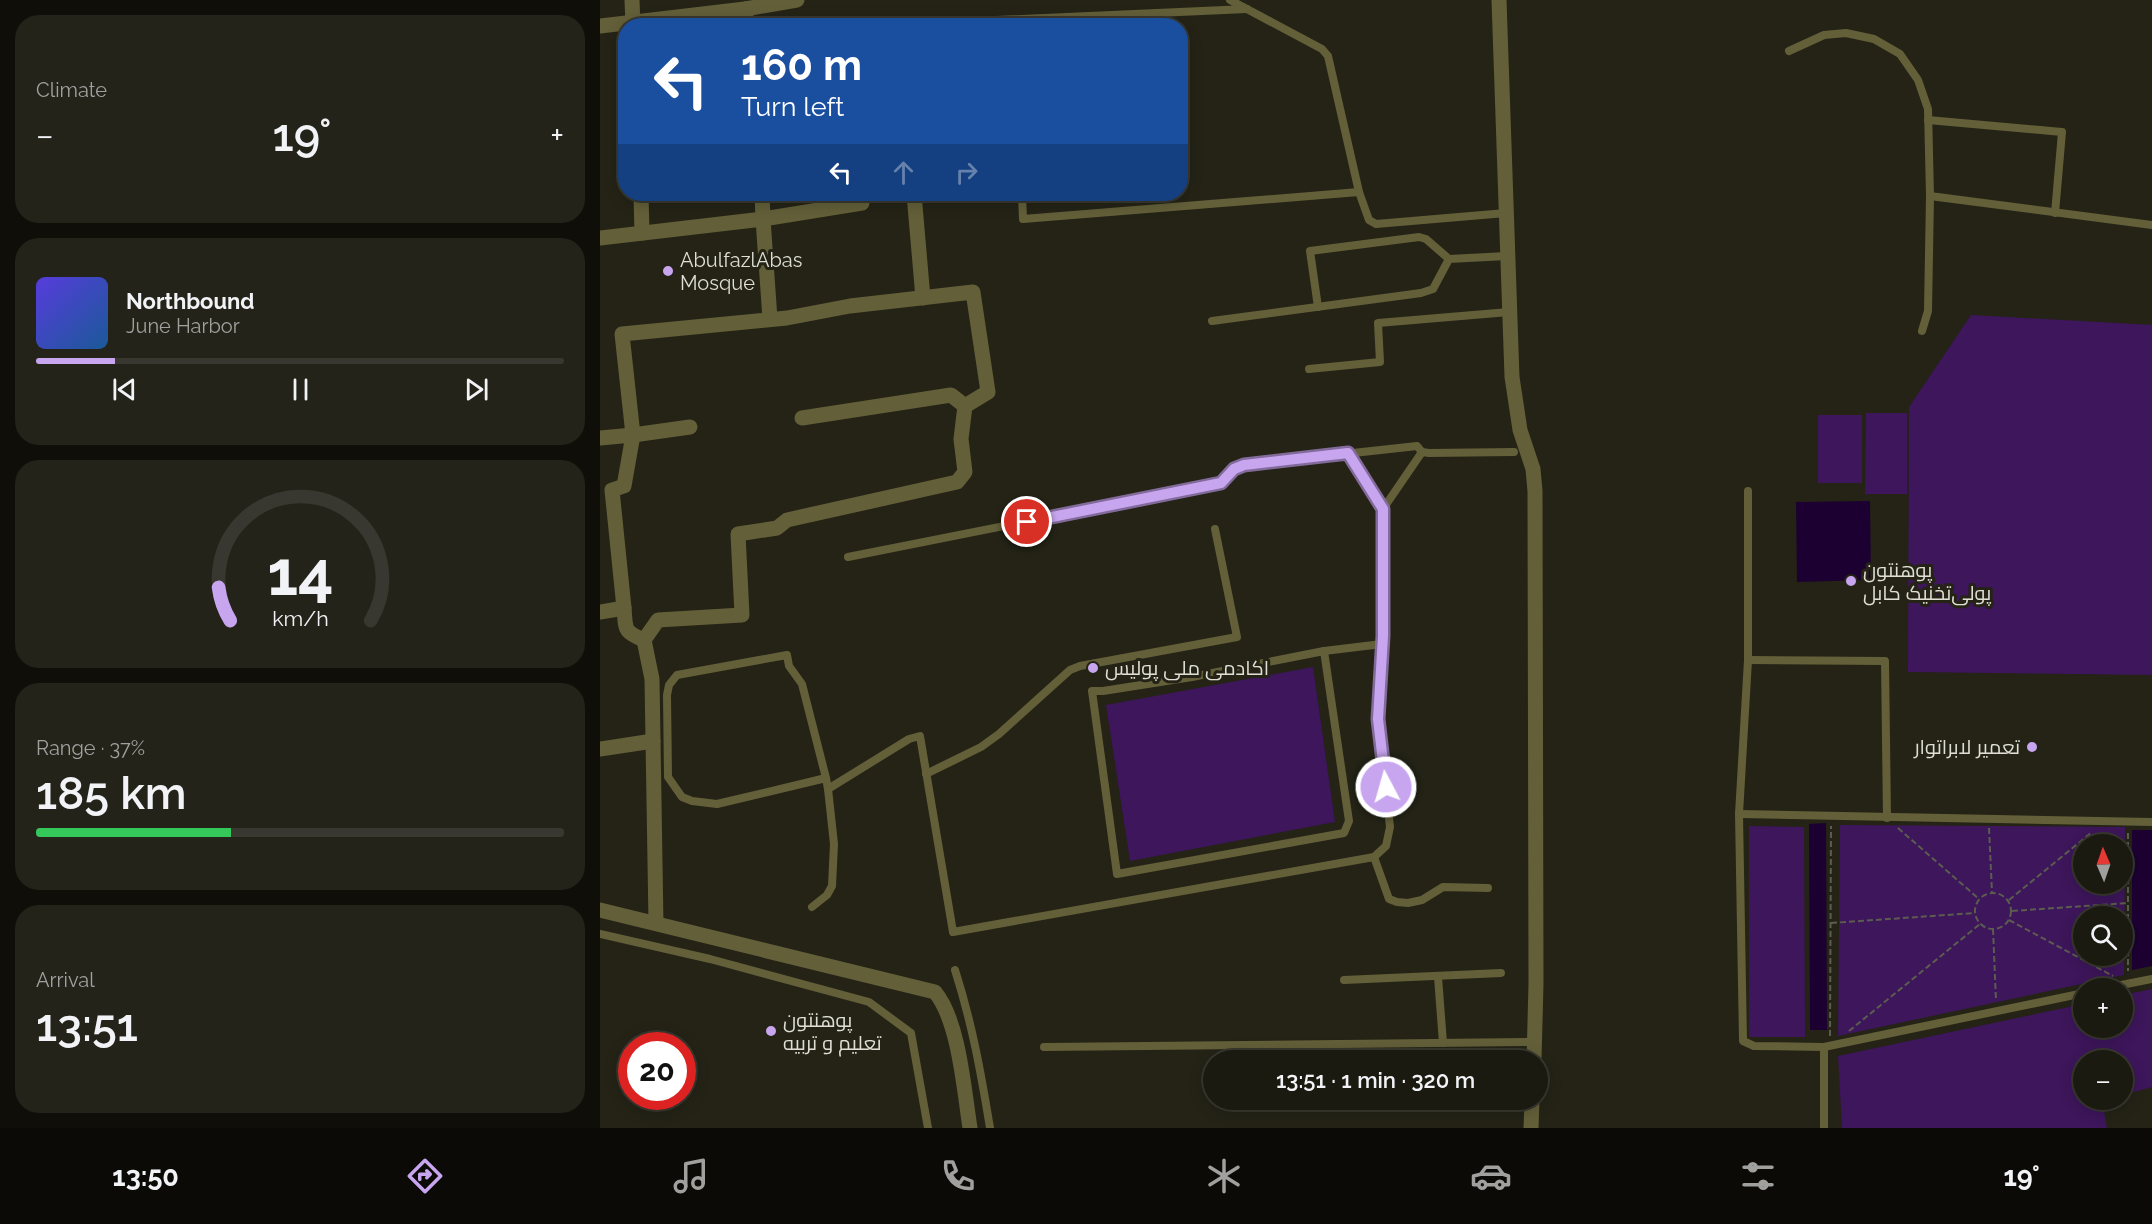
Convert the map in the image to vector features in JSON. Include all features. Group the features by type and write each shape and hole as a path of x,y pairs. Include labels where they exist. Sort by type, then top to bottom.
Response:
{"street":[{"path":"632,0 633,18"},
{"path":"678,18 797,0"},
{"path":"1499,0 1512,377 1520,430 1533,469 1535,491 1535,1050"},
{"path":"745,9 746,18"},
{"path":"600,26 618,25"},
{"path":"640,201 642,233"},
{"path":"762,201 770,319"},
{"path":"915,201 923,298"},
{"path":"600,238 763,219 862,203"},
{"path":"644,640 629,633 626,629 606,492 624,486 633,435 622,334 770,319 850,306 973,292 988,392 965,406"},
{"path":"802,418 951,395 965,406"},
{"path":"656,923 652,679 644,640 658,620 742,615 738,534 777,528 787,520 957,482 965,472 961,439 965,406"},
{"path":"600,438 690,427"},
{"path":"600,612 624,608"},
{"path":"600,749 653,741"},
{"path":"600,910 935,992 944,1002 956,1044 970,1128"},
{"path":"1532,1110 1532,1128"}],"lane":[{"path":"1230,0 1322,50 1328,56 1359,192 1369,220 1376,224 1506,213"},
{"path":"1042,18 1247,9"},
{"path":"1789,51 1824,35 1846,33 1874,39 1900,54 1918,81 1928,109 1930,196 1928,311 1922,331"},
{"path":"1928,120 2062,132 2055,213"},
{"path":"1022,201 1023,219 1359,192"},
{"path":"1930,196 2152,225"},
{"path":"1318,307 1310,251 1419,237 1426,239 1449,259 1507,256"},
{"path":"1212,321 1421,293 1433,289 1449,259"},
{"path":"1309,369 1380,362 1378,322 1509,312"},
{"path":"848,557 1221,483 1234,469 1244,465 1416,446 1422,452 1514,452"},
{"path":"1383,509 1422,452"},
{"path":"828,789 909,739 920,735 953,932 1374,857 1386,846 1390,827 1378,719 1382,644 1383,509 1348,453"},
{"path":"1748,491 1748,660 1739,814 1743,1041 1754,1046 1827,1047 2073,995"},
{"path":"926,774 981,747 999,734 1070,670 1080,666 1237,637 1215,529"},
{"path":"1324,651 1349,821 1344,833 1117,874 1092,691 1192,677 1324,651 1382,644"},
{"path":"812,907 827,895 832,886 834,844 826,778 802,684 789,666 787,655 677,675 669,685 667,696 668,777 682,797 692,801 717,804 826,778"},
{"path":"1748,660 1885,661 1887,818"},
{"path":"1739,814 2152,822"},
{"path":"1374,857 1389,898 1397,902 1408,903 1422,900 1443,887 1488,888"},
{"path":"600,934 710,959 869,1002 911,1034 928,1128"},
{"path":"955,970 975,1041 990,1128"},
{"path":"1344,980 1501,973"},
{"path":"1438,977 1443,1044"},
{"path":"2133,983 2152,979"},
{"path":"1044,1047 1536,1042"},
{"path":"1824,1128 1827,1047"}],"path":[{"path":"1827,1047 1831,923 1831,817"},
{"path":"1887,818 1979,899"},
{"path":"1988,819 1992,892"},
{"path":"2008,900 2105,821"},
{"path":"2127,821 2128,978"},
{"path":"1992,892 1999,893 2008,900 2012,911 2009,920 2000,928 1993,929 1980,924 1975,913 1979,899 1992,892"},
{"path":"2012,911 2128,903"},
{"path":"1831,923 1975,913"},
{"path":"2009,920 2117,978"},
{"path":"1827,1047 1980,924"},
{"path":"1993,929 1997,1011"}],"shaded area":[{"path":"1971,315 2152,325 2152,675 1908,672 1909,407"},
{"path":"1866,413 1907,413 1907,494 1865,494"},
{"path":"1818,415 1862,415 1862,483 1818,483"},
{"path":"1870,501 1871,580 1797,582 1796,502"},
{"path":"1313,667 1335,822 1130,861 1106,705"},
{"path":"1826,823 1827,1030 1810,1030 1809,824"},
{"path":"1840,825 2125,827 2125,834 2073,834 2073,894 2125,894 2124,906 2073,906 2073,966 2124,966 2124,975 2110,978 2073,978 2073,986 1838,1036"},
{"path":"1749,826 1804,827 1805,1037 1749,1037"},
{"path":"2132,830 2152,830 2152,966 2132,970 2133,834"},
{"path":"2152,989 2152,1087 2133,1092 2133,1050 2073,1050 2073,1110 2104,1110 2107,1128 1842,1128 1838,1056 2073,1006 2073,1038 2133,1038 2133,993"}],"place":[{"name":"AbulfazlAbas Mosque","path":"668,271"},
{"name":"پوهنتون پولی‌تخنیک کابل","path":"1851,581"},
{"name":"اکادمی ملی پولیس","path":"1093,668"},
{"name":"تعمیر لابراتوار","path":"2032,747"},
{"name":"پوهنتون تعلیم و تربیه","path":"771,1031"}],"route":[{"path":"1027,522 1221,483 1234,469 1244,465 1348,453 1383,509 1383,636 1378,719 1386,787"}]}
